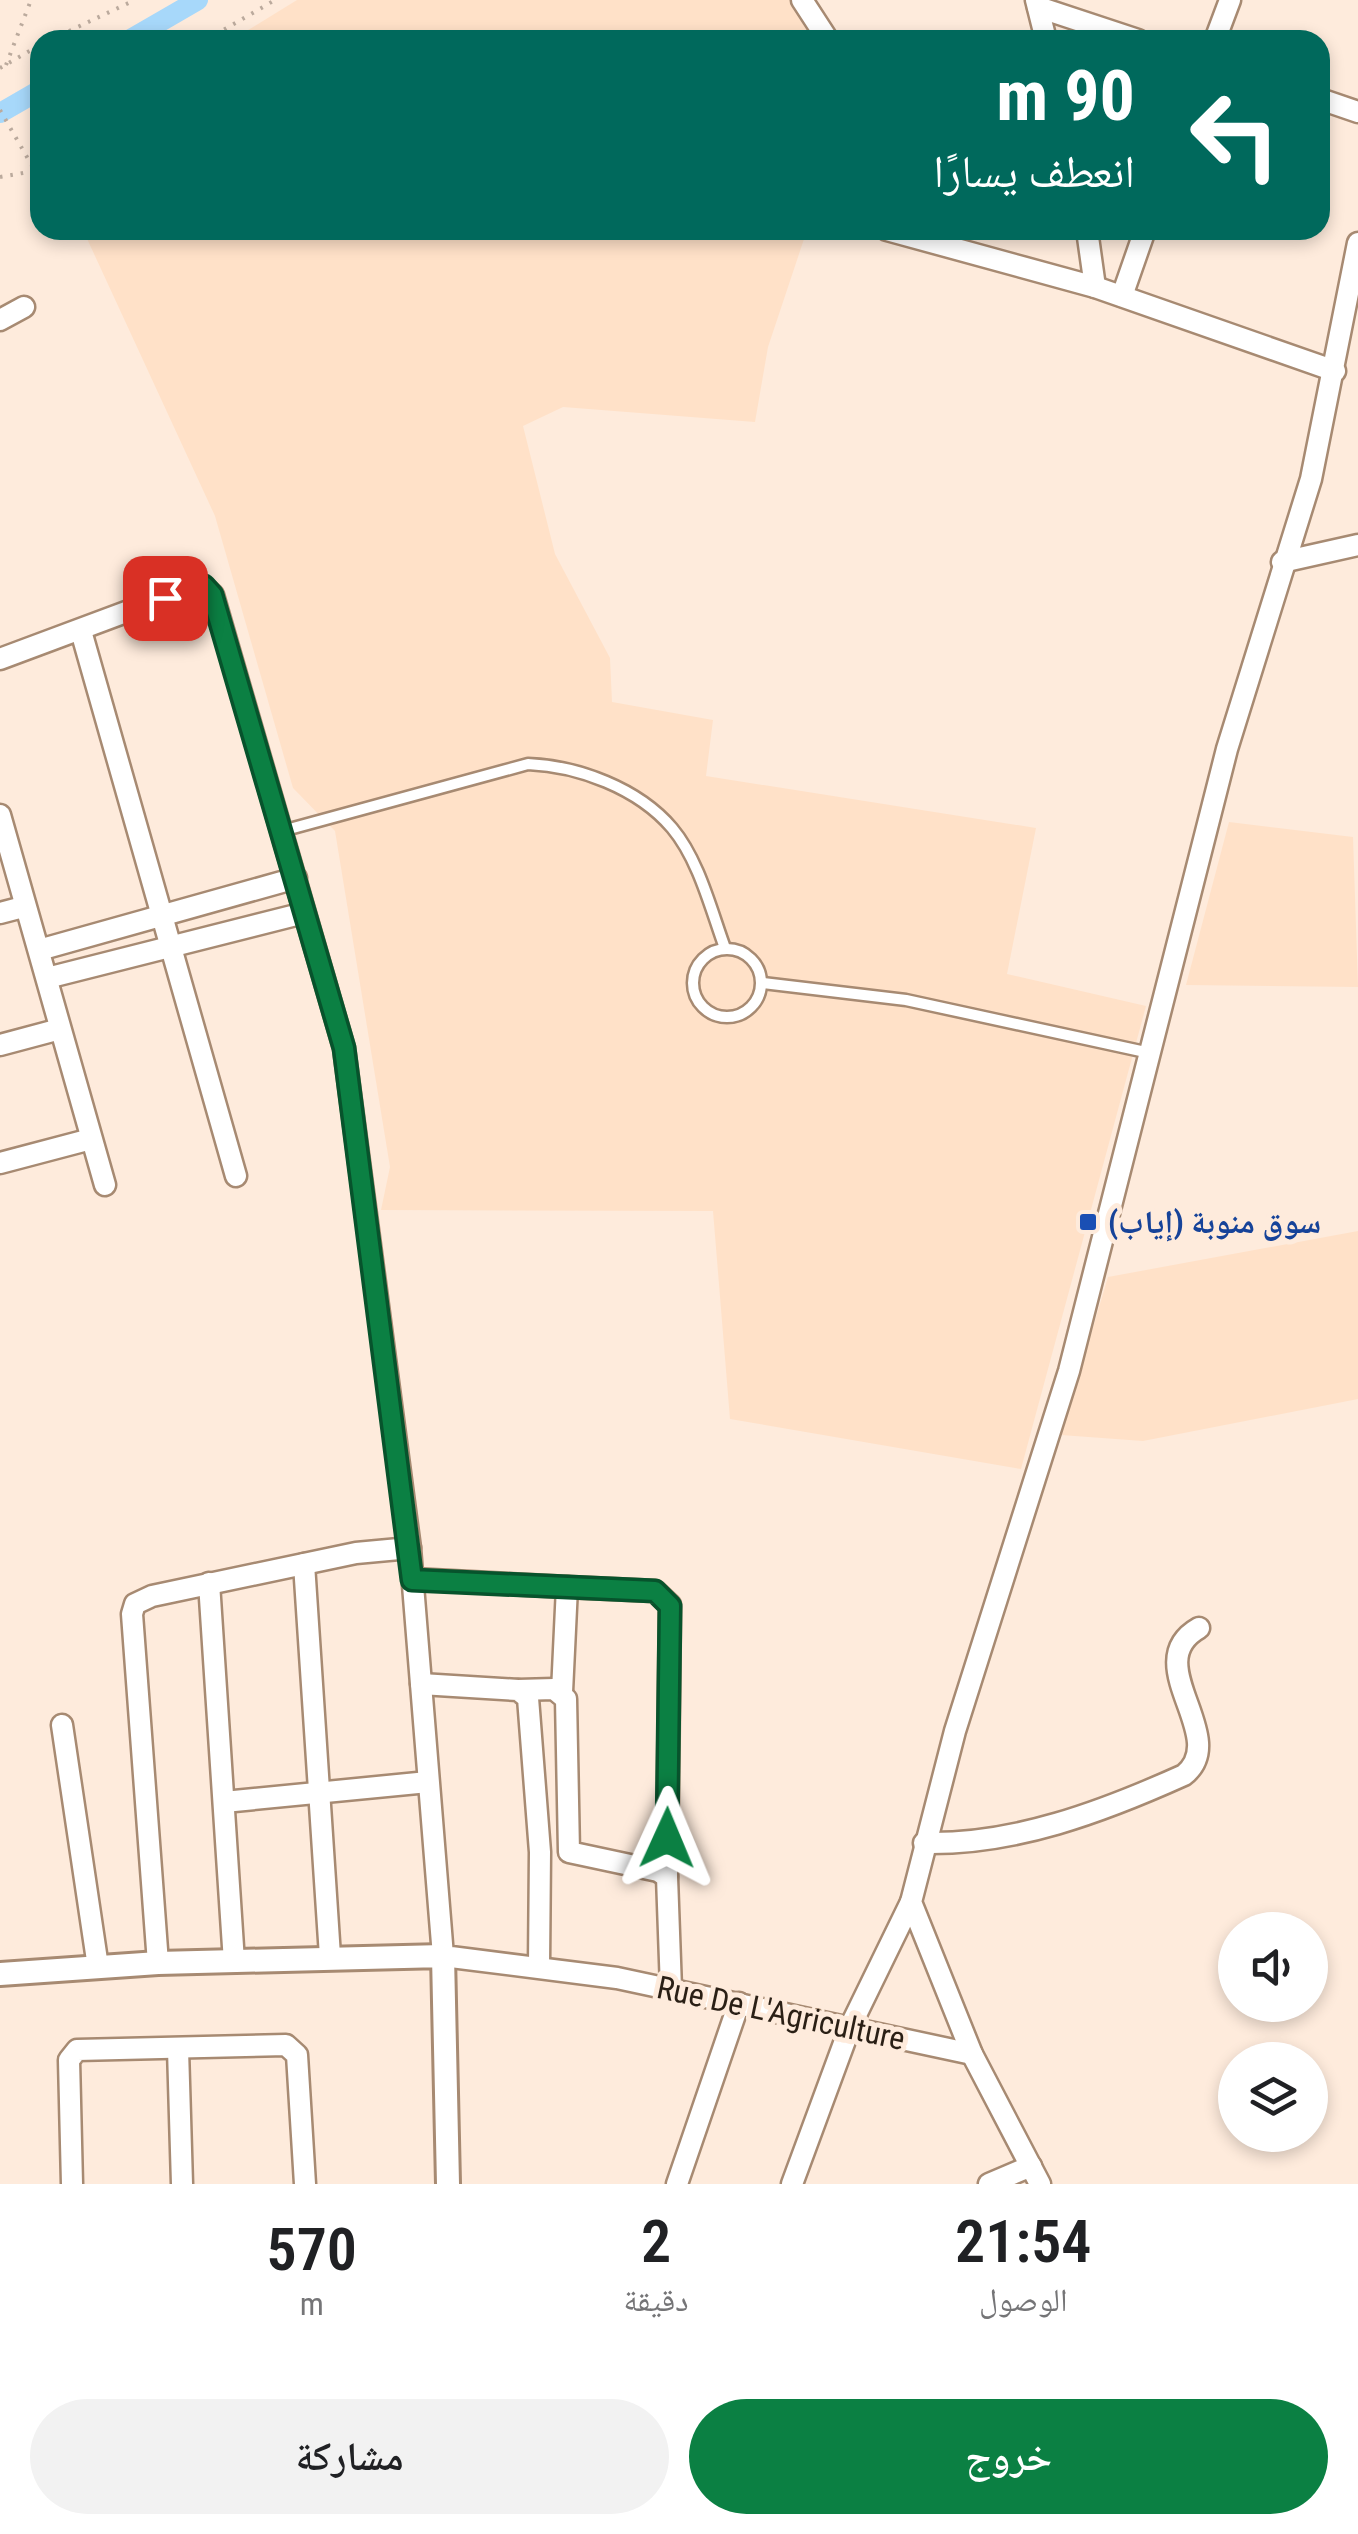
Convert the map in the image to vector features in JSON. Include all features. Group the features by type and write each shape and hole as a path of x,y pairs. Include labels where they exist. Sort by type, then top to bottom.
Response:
{"street":[{"path":"802,0 822,30"},
{"path":"1219,30 1230,0"},
{"path":"1037,4 1044,30"},
{"path":"1037,4 1110,30"},
{"path":"1330,102 1358,112"},
{"path":"953,240 1335,370"},
{"path":"1088,240 1095,287"},
{"path":"1122,296 1142,240"},
{"path":"792,2184 850,2027 911,1902 924,1843 1069,1371 1227,750 1310,479 1358,243"},
{"path":"0,320 24,307"},
{"path":"1282,562 1358,545"},
{"path":"0,634 4,657 82,631 193,586 204,586 212,595 296,878 344,1048 410,1548 443,1956 448,2184"},
{"path":"82,631 236,1176"},
{"path":"0,815 105,1185"},
{"path":"39,950 296,878"},
{"path":"0,913 24,907"},
{"path":"48,978 304,913"},
{"path":"0,1045 60,1029"},
{"path":"0,1163 91,1138"},
{"path":"158,1963 132,1609 140,1600 209,1583 410,1548"},
{"path":"304,1564 330,1956"},
{"path":"412,1580 655,1591 670,1606 667,1877 672,1989"},
{"path":"209,1583 234,1962"},
{"path":"566,1587 562,1692 566,1698 569,1852"},
{"path":"924,1843 980,1841 1046,1826 1112,1806 1184,1775 1196,1760 1198,1740 1181,1692 1178,1661 1184,1640 1199,1628"},
{"path":"421,1684 562,1692"},
{"path":"518,1690 528,1698 529,1708 540,1852 540,1965"},
{"path":"62,1725 98,1967"},
{"path":"224,1802 428,1782"},
{"path":"540,1852 569,1852 658,1871 667,1877"},
{"path":"911,1902 972,2054 1036,2175 989,2184"},
{"path":"0,1974 330,1956 443,1956"},
{"name":"Rue De L'Agriculture","path":"443,1956 540,1965 672,1989 972,2054"},
{"path":"677,2184 739,2004"},
{"path":"72,2184 72,2054 294,2048 305,2184"},
{"path":"178,2049 182,2184"}],"lane":[{"path":"282,832 528,764 567,766 645,805 672,829 694,867 726,948"},
{"path":"726,948 746,954 763,982 759,997 748,1010 728,1017 708,1012 694,995 693,973 705,956 726,948"},
{"path":"763,982 906,1000 1151,1053"}],"path":[{"path":"3,66 31,0"},
{"path":"71,30 135,0"},
{"path":"223,30 275,0"},
{"path":"3,66 30,51"},
{"path":"0,110 30,160"},
{"path":"0,177 30,172"}],"shaded area":[{"path":"297,0 790,0 809,30 248,30"},
{"path":"88,240 804,240 768,347 755,422 563,407 523,426 555,554 610,658 612,702 713,720 706,776 1036,828 1007,974 1146,1006 1021,1469 730,1419 713,1211 381,1210 390,1167 335,831 293,788 215,516"},
{"path":"1229,822 1353,837 1358,987 1186,985"},
{"path":"1358,1231 1358,1399 1143,1441 1061,1435 1108,1277"}],"waterway":[{"path":"146,30 198,0"},
{"path":"0,113 30,96"}],"place":[{"name":"سوق منوبة (إياب)","path":"1088,1222"}],"route":[{"path":"165,598 193,586 204,586 212,595 332,997 344,1048 366,1203 412,1580 655,1591 664,1596 670,1606 667,1838"}]}
